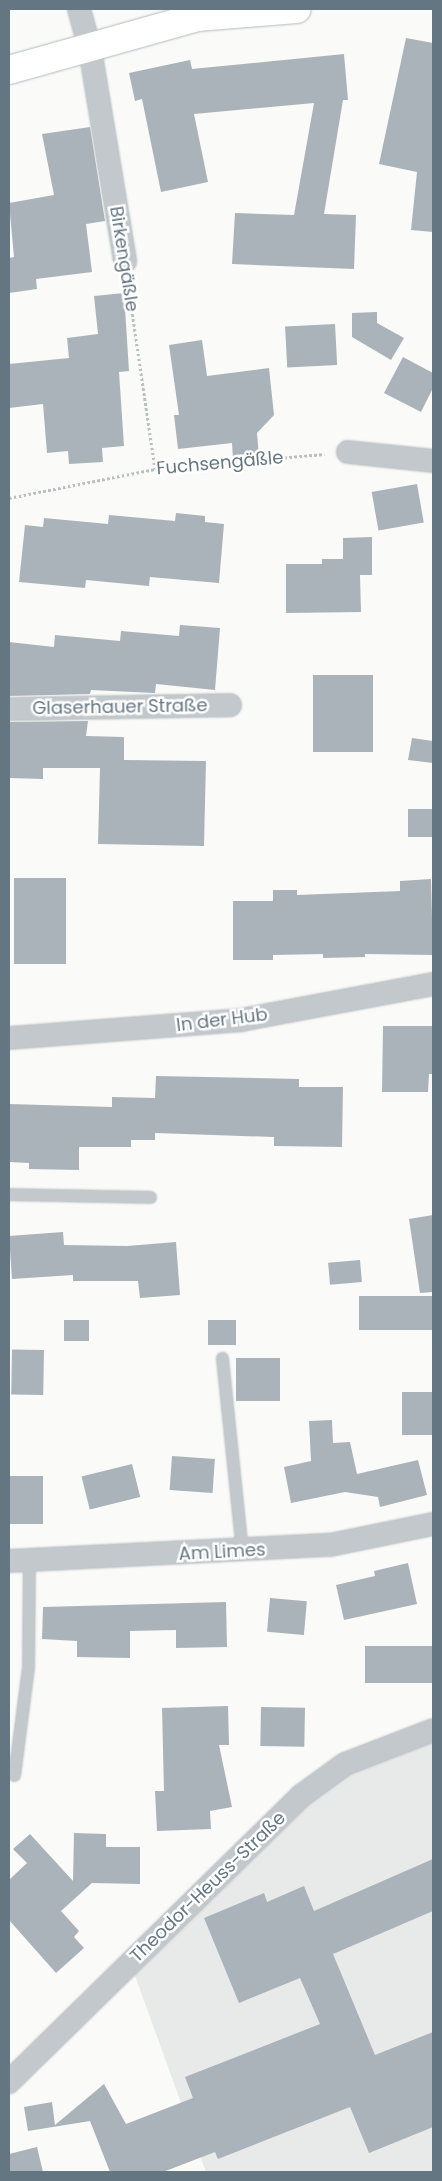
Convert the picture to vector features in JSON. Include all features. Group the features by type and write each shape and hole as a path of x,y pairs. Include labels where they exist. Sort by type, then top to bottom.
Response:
{"main road":[{"path":"9,70 90,49 197,17 297,9"}],"street":[{"name":"Birkengäßle","path":"79,9 90,49 124,261"},
{"path":"348,452 433,461"},
{"name":"Glaserhauer Straße","path":"9,709 230,705"},
{"name":"In der Hub","path":"9,1038 240,1020 433,984"},
{"name":"Am Limes","path":"19,1561 242,1552 330,1546 433,1524"},
{"name":"Theodor-Heuss-Straße","path":"9,2082 301,1796 345,1764 433,1730"}],"lane":[{"path":"9,1194 150,1197"},
{"path":"222,1358 242,1552"},
{"path":"14,1775 28,1668 19,1561"}],"path":[{"name":"Birkengäßle","path":"124,261 155,469"},
{"name":"Fuchsengäßle","path":"9,498 155,469 348,452"}],"shaded area":[{"path":"433,1742 433,2172 206,2172 134,1973 307,1805 353,1772"}],"building":[{"path":"406,38 433,43 433,232 411,230 417,172 379,164"},
{"path":"344,54 348,100 343,100 324,214 356,215 354,269 232,264 235,213 294,215 314,103 194,114 208,182 161,192 142,99 135,101 129,73 190,60 192,69"},
{"path":"90,127 105,221 86,224 92,272 36,279 37,289 9,293 9,258 14,257 9,203 54,195 42,134"},
{"path":"124,293 129,371 119,372 124,446 102,448 103,462 69,464 68,451 47,453 43,404 9,408 9,364 69,358 67,338 98,334 94,296"},
{"path":"377,312 377,323 404,338 391,360 352,337 352,313"},
{"path":"335,324 337,365 287,368 285,327"},
{"path":"202,340 207,376 269,368 274,415 257,433 259,457 233,459 232,443 178,449 174,415 179,415 169,345"},
{"path":"403,357 433,373 433,388 421,412 384,393"},
{"path":"417,484 424,522 378,530 372,492"},
{"path":"176,513 205,516 205,522 224,524 219,583 150,577 149,586 86,580 85,588 19,582 25,525 43,527 44,518 108,524 109,515 175,521"},
{"path":"372,537 372,575 360,575 361,612 286,613 286,564 322,564 322,559 343,559 343,538"},
{"path":"180,625 220,628 215,690 156,684 155,693 91,690 90,694 9,696 9,642 54,647 55,635 120,641 121,631 179,636"},
{"path":"313,675 373,675 373,752 313,752"},
{"path":"88,721 86,736 124,737 124,760 206,761 204,846 98,844 100,768 43,768 43,779 9,778 9,722"},
{"path":"412,738 433,741 433,763 408,760"},
{"path":"408,809 433,809 433,837 408,837"},
{"path":"14,878 66,878 66,964 14,964"},
{"path":"431,879 433,955 365,954 365,957 323,958 323,954 273,955 273,960 233,960 233,901 273,901 273,890 297,890 297,895 400,891 400,881"},
{"path":"383,1026 433,1026 433,1074 429,1074 428,1092 382,1092"},
{"path":"156,1076 299,1079 299,1087 343,1087 342,1147 274,1146 274,1137 155,1133 155,1140 131,1140 131,1147 79,1147 79,1170 29,1169 29,1163 9,1162 9,1104 112,1107 112,1097 155,1098"},
{"path":"433,1215 433,1292 420,1293 409,1219"},
{"path":"63,1232 64,1245 127,1246 176,1242 180,1295 140,1298 138,1281 73,1281 73,1275 12,1279 9,1236"},
{"path":"360,1260 362,1282 330,1285 328,1263"},
{"path":"359,1296 433,1296 433,1330 359,1330"},
{"path":"64,1320 89,1320 89,1341 64,1341"},
{"path":"208,1320 236,1320 236,1345 208,1345"},
{"path":"12,1349 44,1350 43,1395 11,1394"},
{"path":"236,1358 280,1358 280,1401 236,1401"},
{"path":"402,1392 433,1392 433,1435 402,1435"},
{"path":"332,1420 333,1443 350,1442 357,1474 418,1460 427,1495 380,1507 378,1497 345,1492 291,1503 284,1467 311,1461 309,1421"},
{"path":"172,1456 215,1459 213,1493 170,1490"},
{"path":"132,1464 140,1497 90,1510 82,1477"},
{"path":"9,1476 43,1476 43,1524 9,1524"},
{"path":"408,1563 417,1604 344,1620 336,1585 375,1576 374,1571"},
{"path":"270,1598 307,1601 304,1635 267,1632"},
{"path":"226,1602 227,1647 176,1648 176,1630 130,1631 130,1658 77,1657 77,1641 42,1639 43,1607"},
{"path":"365,1646 433,1646 433,1683 365,1683"},
{"path":"228,1706 229,1745 219,1745 232,1807 210,1811 211,1829 157,1831 155,1791 164,1791 162,1708"},
{"path":"261,1707 305,1708 304,1747 260,1746"},
{"path":"74,1833 106,1834 106,1847 140,1847 140,1884 92,1883 61,1911 79,1931 74,1937 84,1948 56,1973 9,1920 9,1880 27,1863 13,1849 30,1834 73,1881"},
{"path":"433,1859 433,1911 333,1954 375,2055 433,2032 433,2127 369,2153 350,2107 218,2159 215,2152 163,2172 110,2172 90,2121 28,2131 24,2107 52,2102 55,2125 104,2084 126,2124 193,2098 185,2077 320,2024 300,1978 239,2003 204,1918 264,1893 267,1902 304,1886 314,1911"},
{"path":"37,2147 43,2172 9,2172 9,2154"}]}
